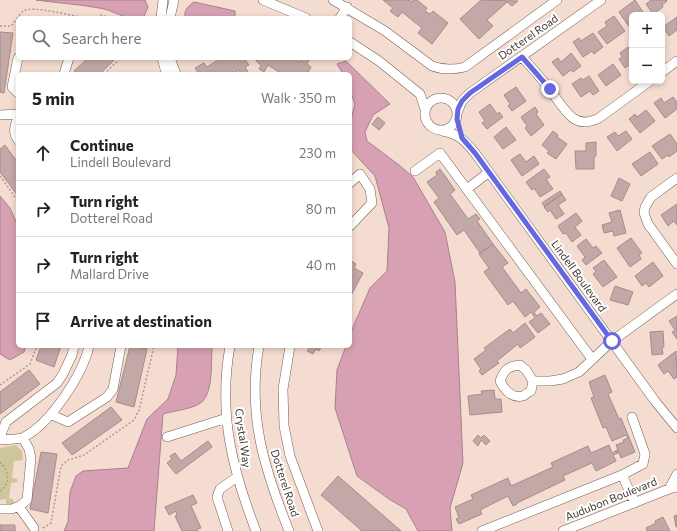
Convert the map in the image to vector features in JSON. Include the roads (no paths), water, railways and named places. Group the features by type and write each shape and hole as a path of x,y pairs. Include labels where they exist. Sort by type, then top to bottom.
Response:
{"street":[{"path":"161,16 163,0"},
{"path":"170,16 174,0"},
{"path":"263,0 301,16"},
{"path":"332,0 347,7 385,31 432,66 440,69 456,69 464,67 557,0"},
{"name":"Dotterel Road","path":"457,116 462,101 470,93 522,57 597,1"},
{"path":"341,16 347,7"},
{"path":"352,43 379,61 420,94 443,98 452,102 456,107 457,116 454,125 442,131 430,127 426,122 425,116 426,109 429,104 434,100 443,98"},
{"path":"522,57 550,89 568,114 572,118 583,122 588,122 599,118 646,84"},
{"path":"16,91 12,87 18,60"},
{"path":"65,72 68,60"},
{"path":"162,60 165,72"},
{"path":"171,60 175,72"},
{"path":"665,70 677,62"},
{"name":"Dotterel Road","path":"443,98 470,93"},
{"path":"420,94 426,109"},
{"path":"0,115 16,114"},
{"name":"Lindell Boulevard","path":"457,116 462,138"},
{"path":"16,124 14,129 16,137"},
{"name":"Lindell Boulevard","path":"442,131 452,133 462,138 475,153 655,401 677,428"},
{"path":"415,171 440,153 592,359"},
{"path":"467,189 489,172"},
{"path":"352,181 360,174 370,189 372,203 352,224"},
{"path":"677,178 651,197 644,207 644,213 648,224 677,264"},
{"path":"532,381 563,379 579,372 612,341 677,294"},
{"path":"74,348 72,356 66,368 56,383 6,422 0,438 23,438 38,428 52,414 68,391 87,356 89,348"},
{"path":"52,414 68,422 107,397 113,389 121,348"},
{"name":"Crystal Way","path":"230,348 226,386 227,418 231,454 237,477 256,531"},
{"name":"Dotterel Road","path":"259,348 255,399 260,444 270,482 289,531"},
{"path":"290,348 284,389 284,426 290,456 318,531"},
{"path":"482,531 622,475 643,464 645,454 632,417"},
{"path":"167,437 227,418"},
{"path":"0,509 12,509 27,500 31,458 29,449 23,438"},
{"name":"Audubon Boulevard","path":"563,531 673,488 677,474"},
{"path":"622,475 635,503"},
{"path":"228,531 217,497 220,489 237,477"},
{"path":"19,506 36,529"}]}
